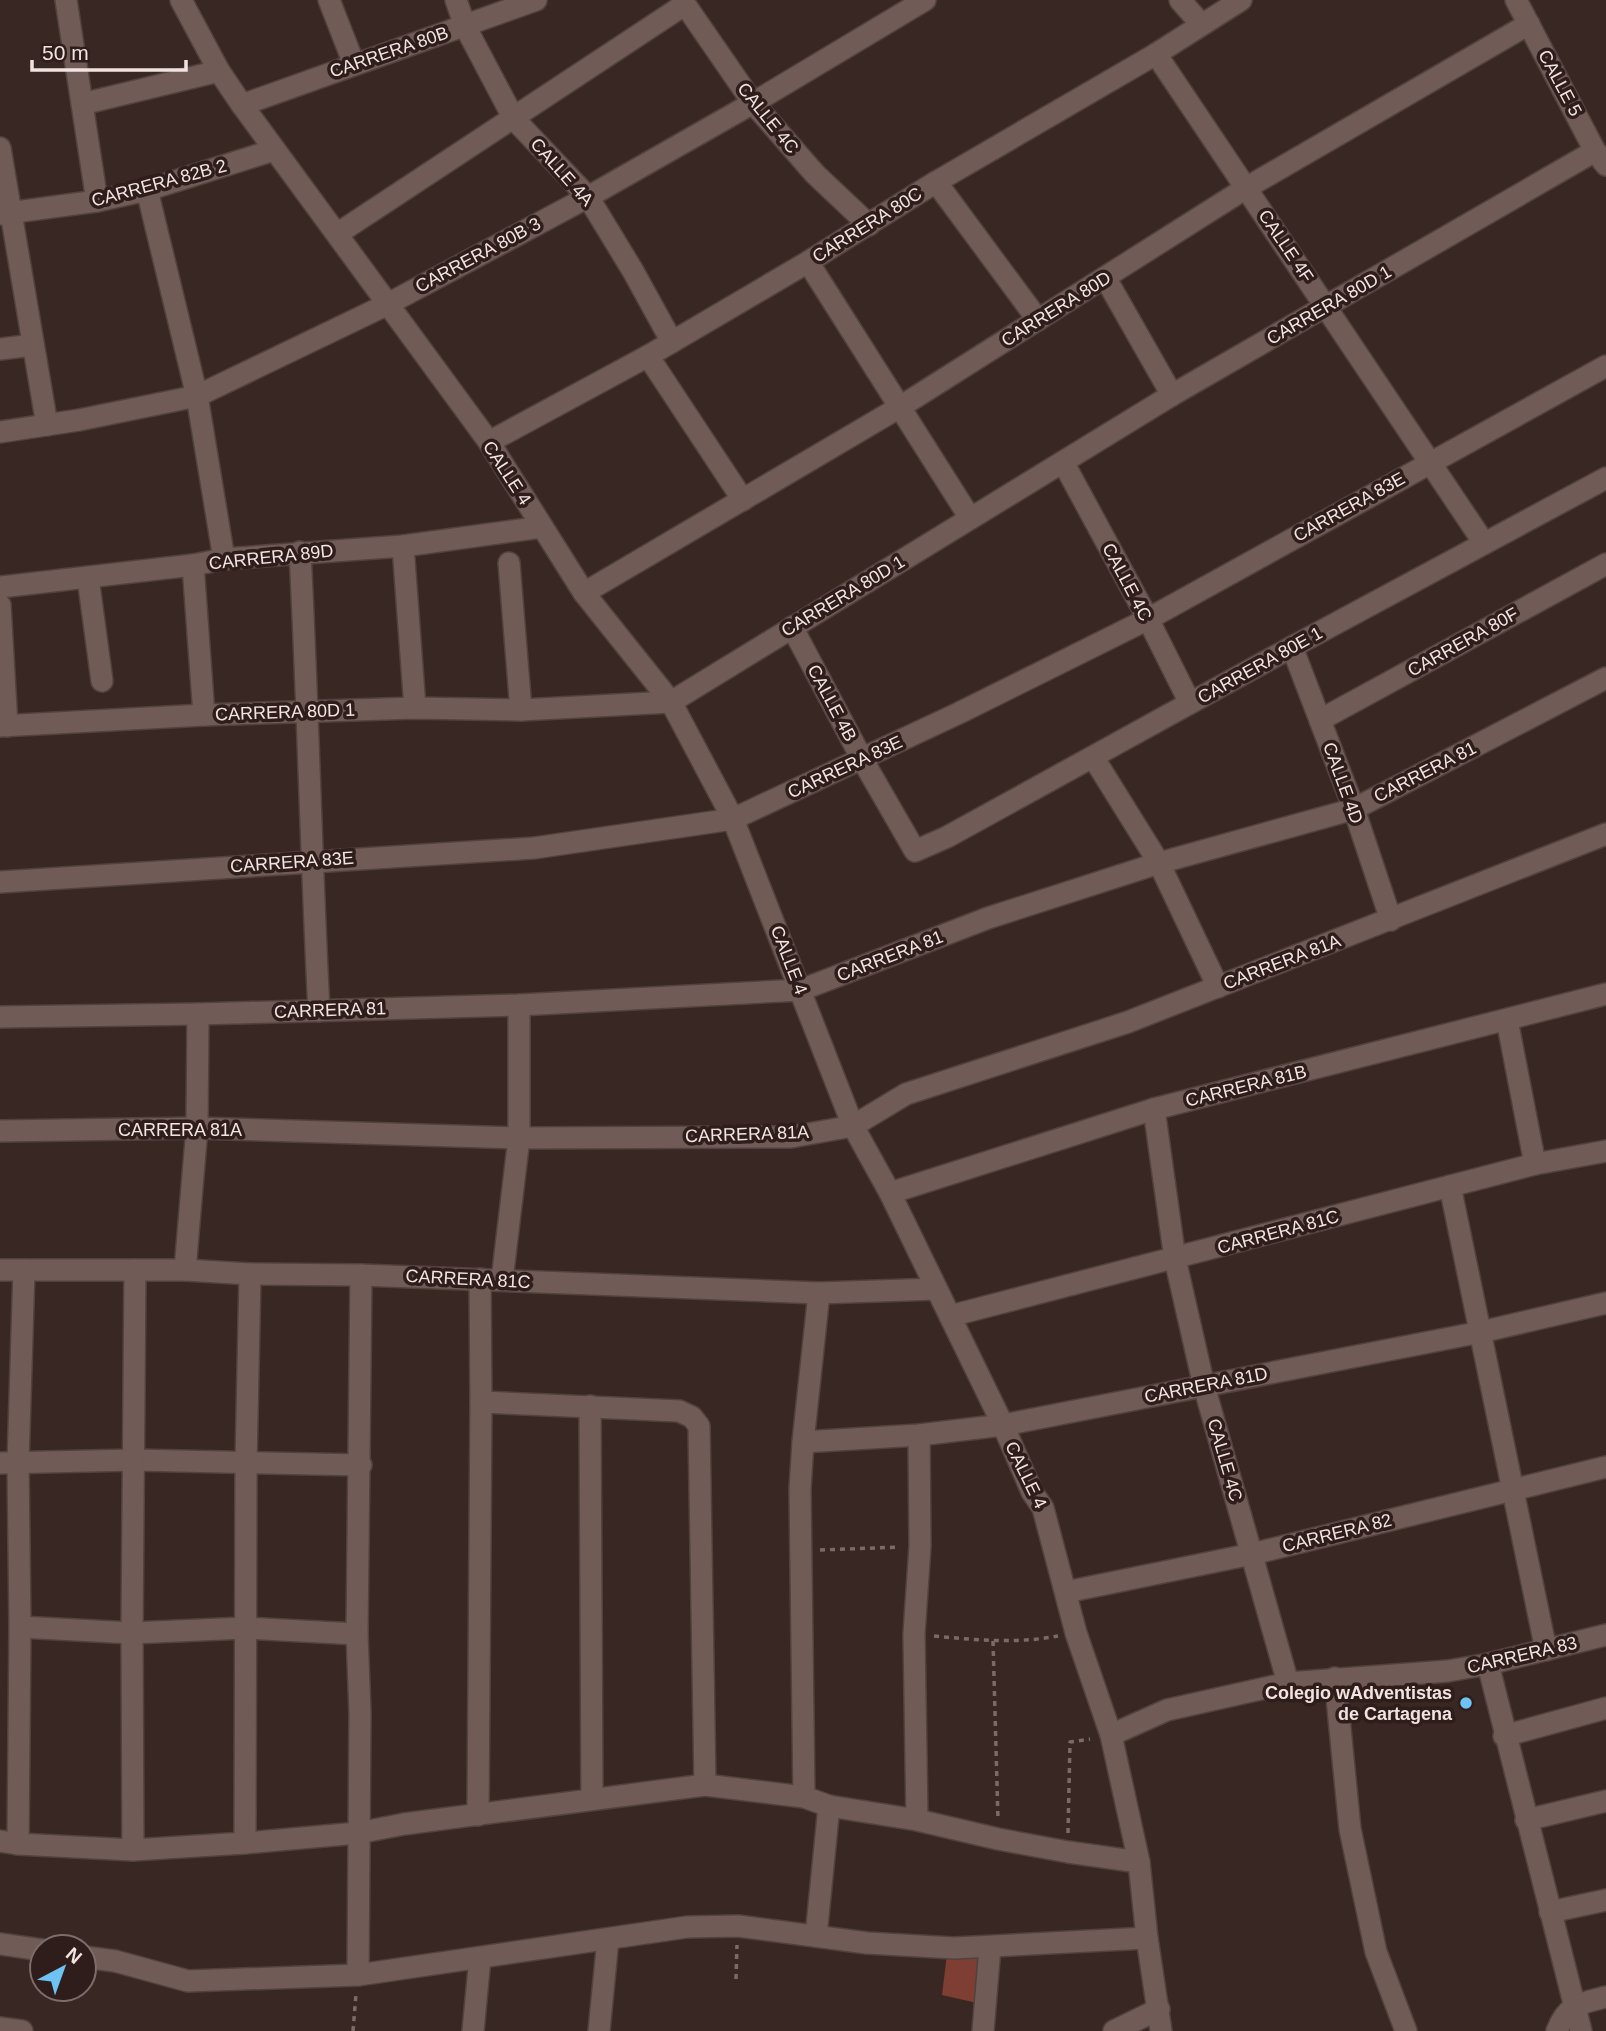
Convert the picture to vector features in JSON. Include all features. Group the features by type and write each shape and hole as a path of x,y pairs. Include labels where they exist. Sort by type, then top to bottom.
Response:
{"street":[{"path":"66,0 97,201"},
{"name":"CALLE 4","path":"181,0 219,71 242,105 489,442 583,593 671,702 733,819 853,1125 890,1193 1003,1425 1032,1492 1043,1508 1076,1633 1111,1735 1139,1862 1161,2031"},
{"path":"329,0 354,64"},
{"name":"CALLE 4A","path":"456,0 465,26 513,119 588,197 672,342"},
{"name":"CARRERA 80B","path":"242,105 536,0"},
{"name":"CARRERA 80B 3","path":"0,432 197,396 386,305 588,197 753,103 925,0"},
{"path":"1180,0 1201,24"},
{"name":"CARRERA 80C","path":"489,442 672,342 936,182 1156,54 1241,0"},
{"name":"CALLE 5","path":"1516,0 1600,158"},
{"path":"337,234 513,119 683,2"},
{"name":"CALLE 4C","path":"683,2 753,103 815,174 869,225"},
{"name":"CARRERA 80D","path":"583,593 900,407 1246,188 1528,24"},
{"name":"CALLE 4F","path":"1156,54 1484,543"},
{"path":"82,104 219,71"},
{"path":"0,148 5,213 47,425"},
{"name":"CARRERA 82B 2","path":"5,213 97,201 147,190 274,150"},
{"name":"CARRERA 80D 1","path":"4,726 204,715 415,708 521,710 671,702 1172,395 1327,306 1600,158"},
{"path":"936,182 1038,320"},
{"path":"147,190 197,396 224,559"},
{"path":"808,262 970,518"},
{"path":"1106,279 1172,395"},
{"path":"0,349 33,345"},
{"path":"648,356 743,500"},
{"name":"CARRERA 83E","path":"0,882 534,848 733,819 1148,619 1606,366"},
{"name":"CALLE 4C","path":"1063,462 1190,703"},
{"name":"CARRERA 80E 1","path":"915,851 947,837 1606,478"},
{"name":"CARRERA 89D","path":"0,587 193,565 224,559 402,546 542,527"},
{"path":"402,546 415,708"},
{"path":"300,552 309,712 311,861 318,1011"},
{"path":"509,563 521,710"},
{"path":"193,565 204,715"},
{"name":"CARRERA 80F","path":"1320,720 1605,569"},
{"path":"88,578 102,681"},
{"path":"0,605 4,726"},
{"name":"CALLE 4B","path":"792,627 862,759 915,851"},
{"name":"CALLE 4D","path":"1292,647 1354,809 1391,920"},
{"name":"CARRERA 81","path":"0,1017 519,1005 801,990 988,919 1159,863 1354,809 1606,678"},
{"path":"1093,757 1159,863 1218,987"},
{"name":"CARRERA 81A","path":"0,1131 197,1128 519,1138 791,1137 853,1125 906,1094 1128,1022 1606,834"},
{"name":"CARRERA 81B","path":"890,1193 1154,1109 1606,994"},
{"path":"502,1280 519,1138 519,1005"},
{"path":"186,1270 197,1128 198,1014"},
{"path":"1507,1020 1535,1164"},
{"name":"CALLE 4C","path":"1154,1109 1175,1259 1204,1386 1288,1683"},
{"name":"CARRERA 81C","path":"950,1316 1535,1164 1606,1151"},
{"path":"1450,1186 1546,1650"},
{"name":"CARRERA 81C","path":"0,1270 186,1270 819,1293 936,1289"},
{"path":"24,1270 9,1463 20,1627 9,1843 133,1850 245,1843 358,1833 404,1824 705,1785 804,1797 829,1806 916,1820 998,1839 1139,1862"},
{"path":"133,1850 135,1270"},
{"path":"245,1843 246,1464 250,1274"},
{"path":"358,1975 360,1713 357,1634 361,1465 361,1275"},
{"path":"478,1815 480,1279"},
{"path":"804,1797 800,1551 803,1442 819,1293"},
{"name":"CARRERA 81D","path":"803,1442 919,1435 1003,1425 1482,1332 1606,1303"},
{"path":"481,1402 679,1410 692,1417 699,1426 705,1785"},
{"path":"590,1406 592,1799"},
{"path":"916,1820 914,1634 920,1546 919,1435"},
{"path":"9,1463 135,1460 361,1465"},
{"name":"CARRERA 82","path":"1066,1592 1252,1554 1606,1467"},
{"path":"20,1627 132,1633 246,1628 357,1634"},
{"name":"CARRERA 83","path":"1111,1735 1167,1710 1288,1683 1448,1671 1606,1635"},
{"path":"1488,1664 1504,1736 1581,2031"},
{"path":"1335,1678 1350,1829 1376,1952 1406,2031"},
{"path":"1504,1736 1606,1708"},
{"path":"1526,1820 1606,1801"},
{"path":"816,1936 829,1806"},
{"path":"1550,1912 1606,1900"},
{"path":"98,1959 188,1981 358,1975 687,1927 738,1926 867,1944 990,1947 1147,1938"},
{"path":"598,2031 608,1939"},
{"path":"0,1944 28,1948"},
{"path":"983,2031 990,1947"},
{"path":"473,2031 480,1958"},
{"path":"1557,2031 1560,2022 1574,2004 1606,1997"},
{"path":"1114,2031 1159,2009"},
{"path":"0,2028 22,2031"}],"path":[{"path":"800,1551 920,1546"},
{"path":"914,1634 993,1641 1034,1641 1076,1633"},
{"path":"993,1641 998,1839"},
{"path":"1068,1852 1070,1742 1111,1735"},
{"path":"736,1979 738,1926"},
{"path":"353,2031 358,1975"}],"shaded area":[{"path":"947,1954 980,1955 977,2003 942,1995"}],"place":[{"name":"Colegio wAdventistas de Cartagena","path":"1466,1703"}]}
